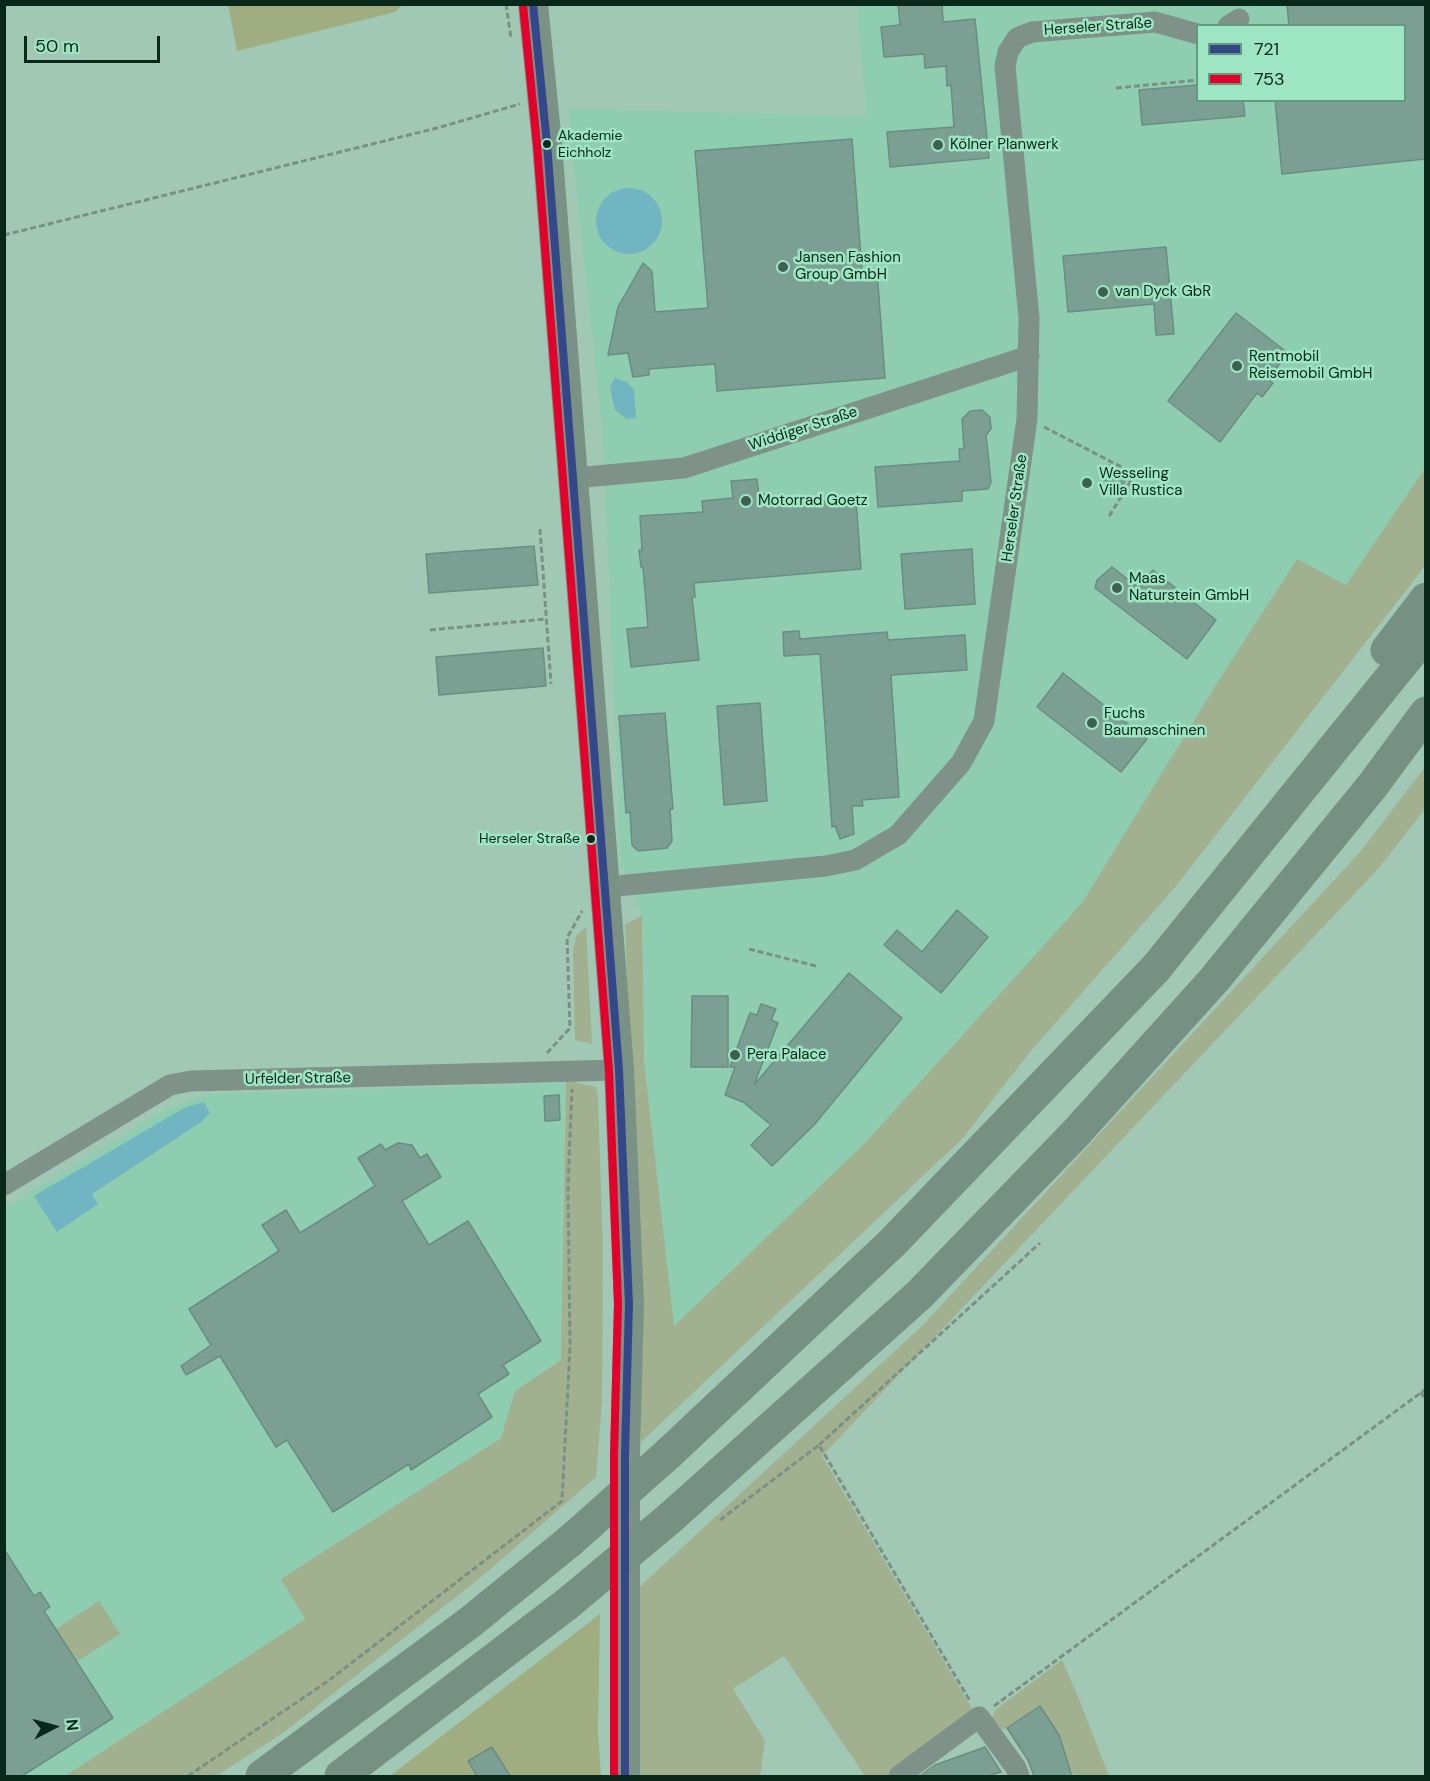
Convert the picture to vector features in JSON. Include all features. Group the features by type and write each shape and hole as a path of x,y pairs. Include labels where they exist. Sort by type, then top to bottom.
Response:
{"highway":[{"path":"1156,968 1186,904 1425,599"},
{"path":"262,1776 469,1623 570,1541 669,1453 892,1243 1156,968 1425,634"},
{"path":"341,1776 567,1604 670,1518 919,1295 1067,1143 1214,980 1373,785 1425,713"},
{"path":"1373,785 1425,733"}],"main road":[{"path":"533,4 574,478 619,1070 629,1304 625,1776"}],"street":[{"name":"Herseler Straße","path":"606,887 826,866 855,860 898,835 961,763 984,721 1027,418 1029,318 1024,239 1005,66 1008,52 1017,38 1032,32 1155,22 1196,34"},
{"name":"Widdiger Straße","path":"574,478 684,468 1029,356"},
{"name":"Urfelder Straße","path":"4,1185 170,1085 190,1082 619,1070"},
{"path":"898,1776 979,1717 1019,1776"}],"path":[{"path":"1116,88 1196,82"},
{"path":"4,235 437,128 523,103 541,94"},
{"path":"1027,418 1133,473 1132,479 1108,518"},
{"path":"540,529 551,684"},
{"path":"430,630 546,619"},
{"path":"570,1028 567,938 589,898 606,887"},
{"path":"749,949 816,966"},
{"path":"188,1776 328,1681 562,1501 570,1347 568,1185 573,1072"},
{"path":"720,1520 819,1445 1040,1243"},
{"path":"819,1445 979,1717 1425,1389"},
{"path":"1421,1392 1425,1401"}],"shaded area":[{"path":"228,4 403,5 395,12 237,51"},
{"path":"857,5 1425,5 1425,468 1346,585 1297,559 1217,683 1082,903 865,1143 674,1326 644,1061 642,916 621,864 603,436 568,109 867,116"},
{"path":"1425,468 1425,566 1176,886 1030,1052 962,1139 641,1442 640,1345 625,924 642,916 644,1061 674,1326 865,1143 1082,903 1217,683 1297,559 1346,585"},
{"path":"1425,767 1425,809 1378,869 822,1456 974,1712 886,1776 865,1776 784,1656 733,1689 765,1741 760,1776 637,1776 635,1591 923,1325 1361,851"},
{"path":"586,927 592,1044 575,1040 573,953 576,936"},
{"path":"566,1080 596,1087 598,1098 603,1252 602,1402 596,1477 480,1578 283,1733 216,1776 65,1776 305,1619 281,1579 501,1438 515,1391 561,1360"},
{"path":"565,1083 562,1360 515,1391 501,1438 281,1579 306,1619 65,1776 5,1776 5,1208 162,1111 208,1094"},
{"path":"99,1601 120,1634 76,1662 56,1629"},
{"path":"600,1614 598,1732 601,1776 390,1776"},
{"path":"1062,1660 1109,1776 1074,1776 1040,1706 1003,1730 992,1719 995,1710"}],"water":[{"path":"629,188 642,191 652,198 659,208 662,221 659,234 652,244 642,251 629,254 616,251 606,244 599,234 596,221 599,208 606,198 616,191"},
{"path":"615,378 627,382 634,390 636,418 627,419 615,410 610,388"},
{"path":"204,1102 210,1113 201,1122 92,1194 98,1204 57,1232 34,1196 186,1107"}],"building":[{"path":"898,4 942,4 943,22 975,19 989,158 890,167 887,132 954,127 951,85 947,86 946,66 925,68 924,54 884,57 881,27 900,25"},
{"path":"1287,4 1425,4 1425,159 1282,174 1275,102 1406,102 1406,24 1289,24"},
{"path":"1196,85 1196,102 1243,102 1245,116 1142,125 1139,90"},
{"name":"Jansen Fashion Group GmbH","path":"852,139 862,271 877,270 885,378 717,391 715,364 649,369 649,375 633,377 628,353 608,355 618,307 643,263 652,271 655,312 708,308 695,151"},
{"path":"1166,247 1174,334 1156,335 1154,304 1068,312 1063,256"},
{"name":"Rentmobil Reisemobil GmbH","path":"1236,313 1288,353 1268,379 1273,383 1262,397 1257,393 1220,442 1168,401"},
{"path":"982,410 990,417 991,429 986,435 991,482 988,489 962,491 962,501 878,507 875,467 960,461 959,449 964,449 962,419 970,411"},
{"path":"1108,465 1128,474 1122,488 1102,479"},
{"path":"757,479 759,494 764,494 765,505 856,499 861,569 694,583 695,597 692,597 699,660 631,667 627,629 648,627 643,567 641,567 639,550 642,550 640,516 703,512 702,501 733,498 731,481"},
{"path":"534,546 538,585 429,593 426,554"},
{"path":"972,549 975,604 905,609 901,554"},
{"path":"1112,567 1139,588 1153,570 1216,620 1187,659 1095,588 1097,580"},
{"path":"799,631 800,639 887,632 888,640 965,635 967,670 891,675 899,797 862,800 863,806 852,806 854,834 840,839 835,826 832,827 820,654 784,656 783,632"},
{"path":"543,648 546,686 439,695 436,657"},
{"name":"Fuchs Baumaschinen","path":"1063,673 1147,739 1121,772 1037,707"},
{"path":"760,703 767,801 724,805 717,706"},
{"path":"665,713 673,809 670,809 672,841 667,848 638,851 632,845 630,812 626,813 619,716"},
{"path":"957,910 988,937 941,993 884,945 897,930 922,952"},
{"path":"849,973 902,1018 814,1125 772,1166 751,1145 771,1125 743,1102 725,1095 735,1067 730,1067 750,1013 757,1015 761,1004 776,1009 771,1020 778,1023 754,1085"},
{"path":"692,996 728,996 728,1067 691,1067"},
{"path":"559,1095 560,1120 545,1121 544,1096"},
{"path":"398,1143 412,1145 420,1158 427,1154 441,1177 402,1201 429,1245 468,1221 541,1341 503,1365 509,1374 478,1394 492,1417 411,1470 409,1464 333,1512 287,1440 276,1447 220,1356 186,1375 181,1366 211,1345 189,1309 279,1251 262,1225 286,1210 300,1233 375,1186 358,1158 381,1144 385,1150"},
{"path":"4,1549 34,1596 40,1592 50,1607 44,1611 113,1718 22,1776 4,1776"},
{"path":"1040,1706 1059,1735 1072,1776 1034,1776 1028,1760 1007,1728"},
{"path":"492,1747 510,1776 477,1776 468,1761"},
{"path":"985,1747 1001,1772 987,1776 920,1776 935,1765"}],"transit line":[{"name":"721","path":"533,4 547,144 619,1070 629,1304 625,1455 625,1776"},
{"name":"753","path":"523,5 537,145 609,1071 618,1304 614,1455 614,1776"}],"place":[{"name":"Akademie Eichholz","path":"547,144"},
{"name":"Kölner Planwerk","path":"938,145"},
{"name":"Jansen Fashion Group GmbH","path":"783,267"},
{"name":"van Dyck GbR","path":"1103,292"},
{"name":"Rentmobil Reisemobil GmbH","path":"1237,366"},
{"name":"Wesseling Villa Rustica","path":"1087,483"},
{"name":"Motorrad Goetz","path":"746,501"},
{"name":"Maas Naturstein GmbH","path":"1117,588"},
{"name":"Fuchs Baumaschinen","path":"1092,723"},
{"name":"Herseler Straße","path":"591,839"},
{"name":"Pera Palace","path":"735,1055"}]}
